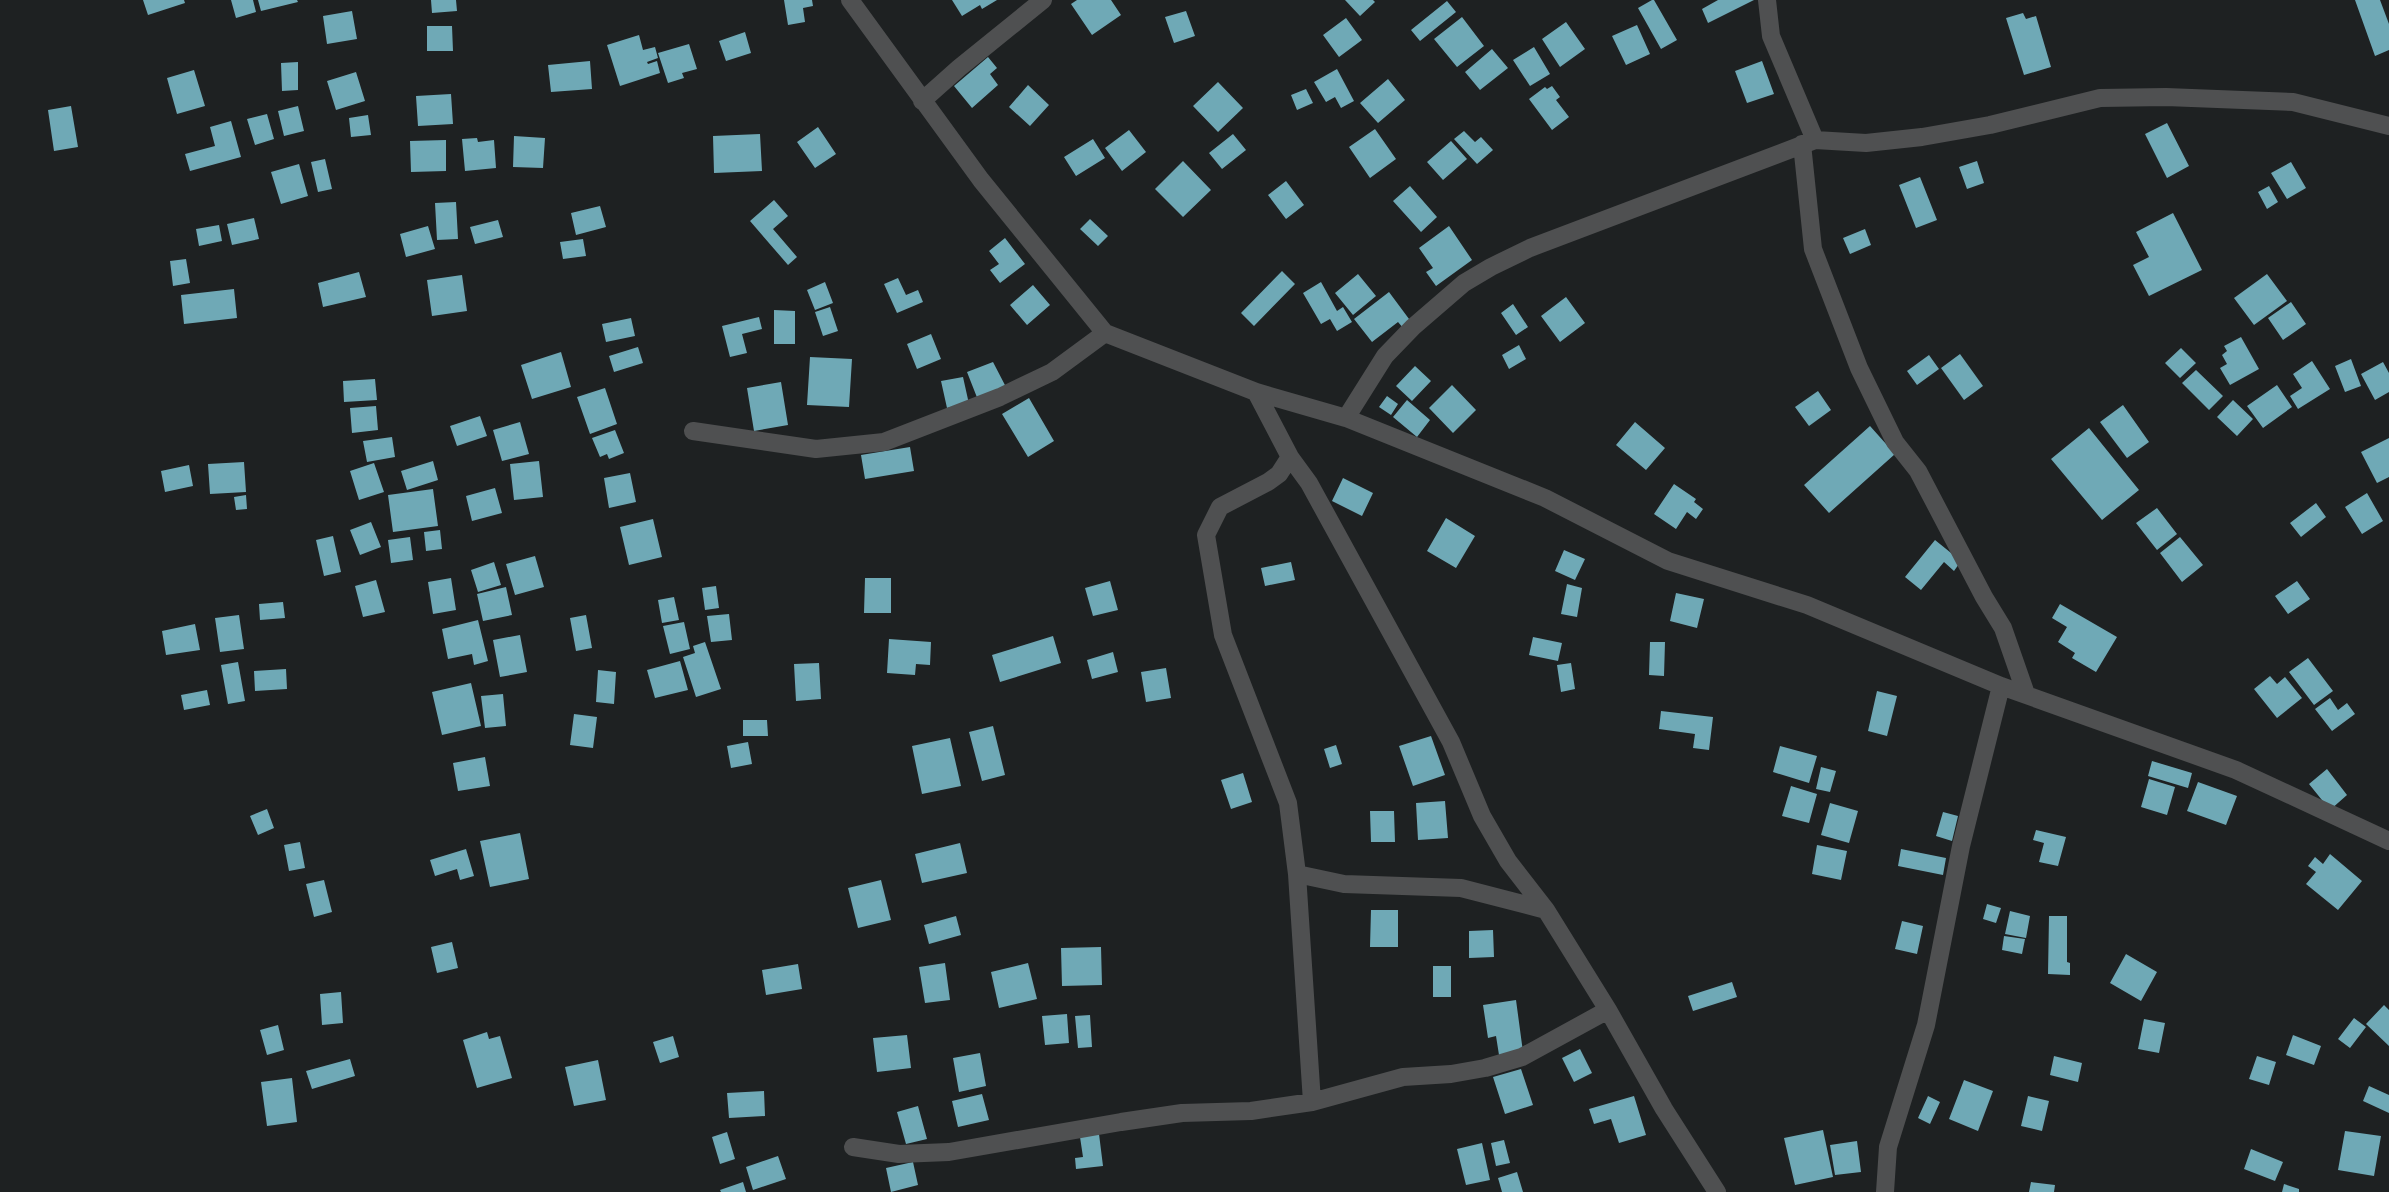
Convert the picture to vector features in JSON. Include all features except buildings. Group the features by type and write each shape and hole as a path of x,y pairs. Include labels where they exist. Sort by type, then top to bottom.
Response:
{"street":[{"path":"850,0 981,180 1105,333 1256,392 1346,418 1545,498 1668,561 1807,605 2001,686 2236,770 2386,835"},
{"path":"922,101 1043,0"},
{"path":"1767,0 1771,36 1808,142 1813,249 1859,368 1894,442 1918,471 1984,597 2003,628 2026,694"},
{"path":"1346,418 1385,356 1413,327 1464,284 1491,267 1530,249 1642,208 1808,142 1866,143 1922,137 1990,125 2100,98 2166,97 2293,102 2389,126"},
{"path":"693,431 816,448 884,442 1000,398 1052,372 1105,333"},
{"path":"1256,392 1290,457 1309,483 1418,678 1451,742 1482,816 1508,861 1546,910 1608,1010 1664,1109 1717,1192"},
{"path":"1290,457 1279,474 1268,482 1220,507 1206,536 1223,634 1288,803 1297,874 1312,1102"},
{"path":"1885,1192 1888,1148 1926,1025 1961,846 2001,686"},
{"path":"1297,874 1344,884 1461,888 1546,910"},
{"path":"853,1147 899,1154 949,1152 1182,1113 1251,1110 1312,1102 1403,1077 1451,1074 1495,1066 1522,1057 1608,1010"}]}
